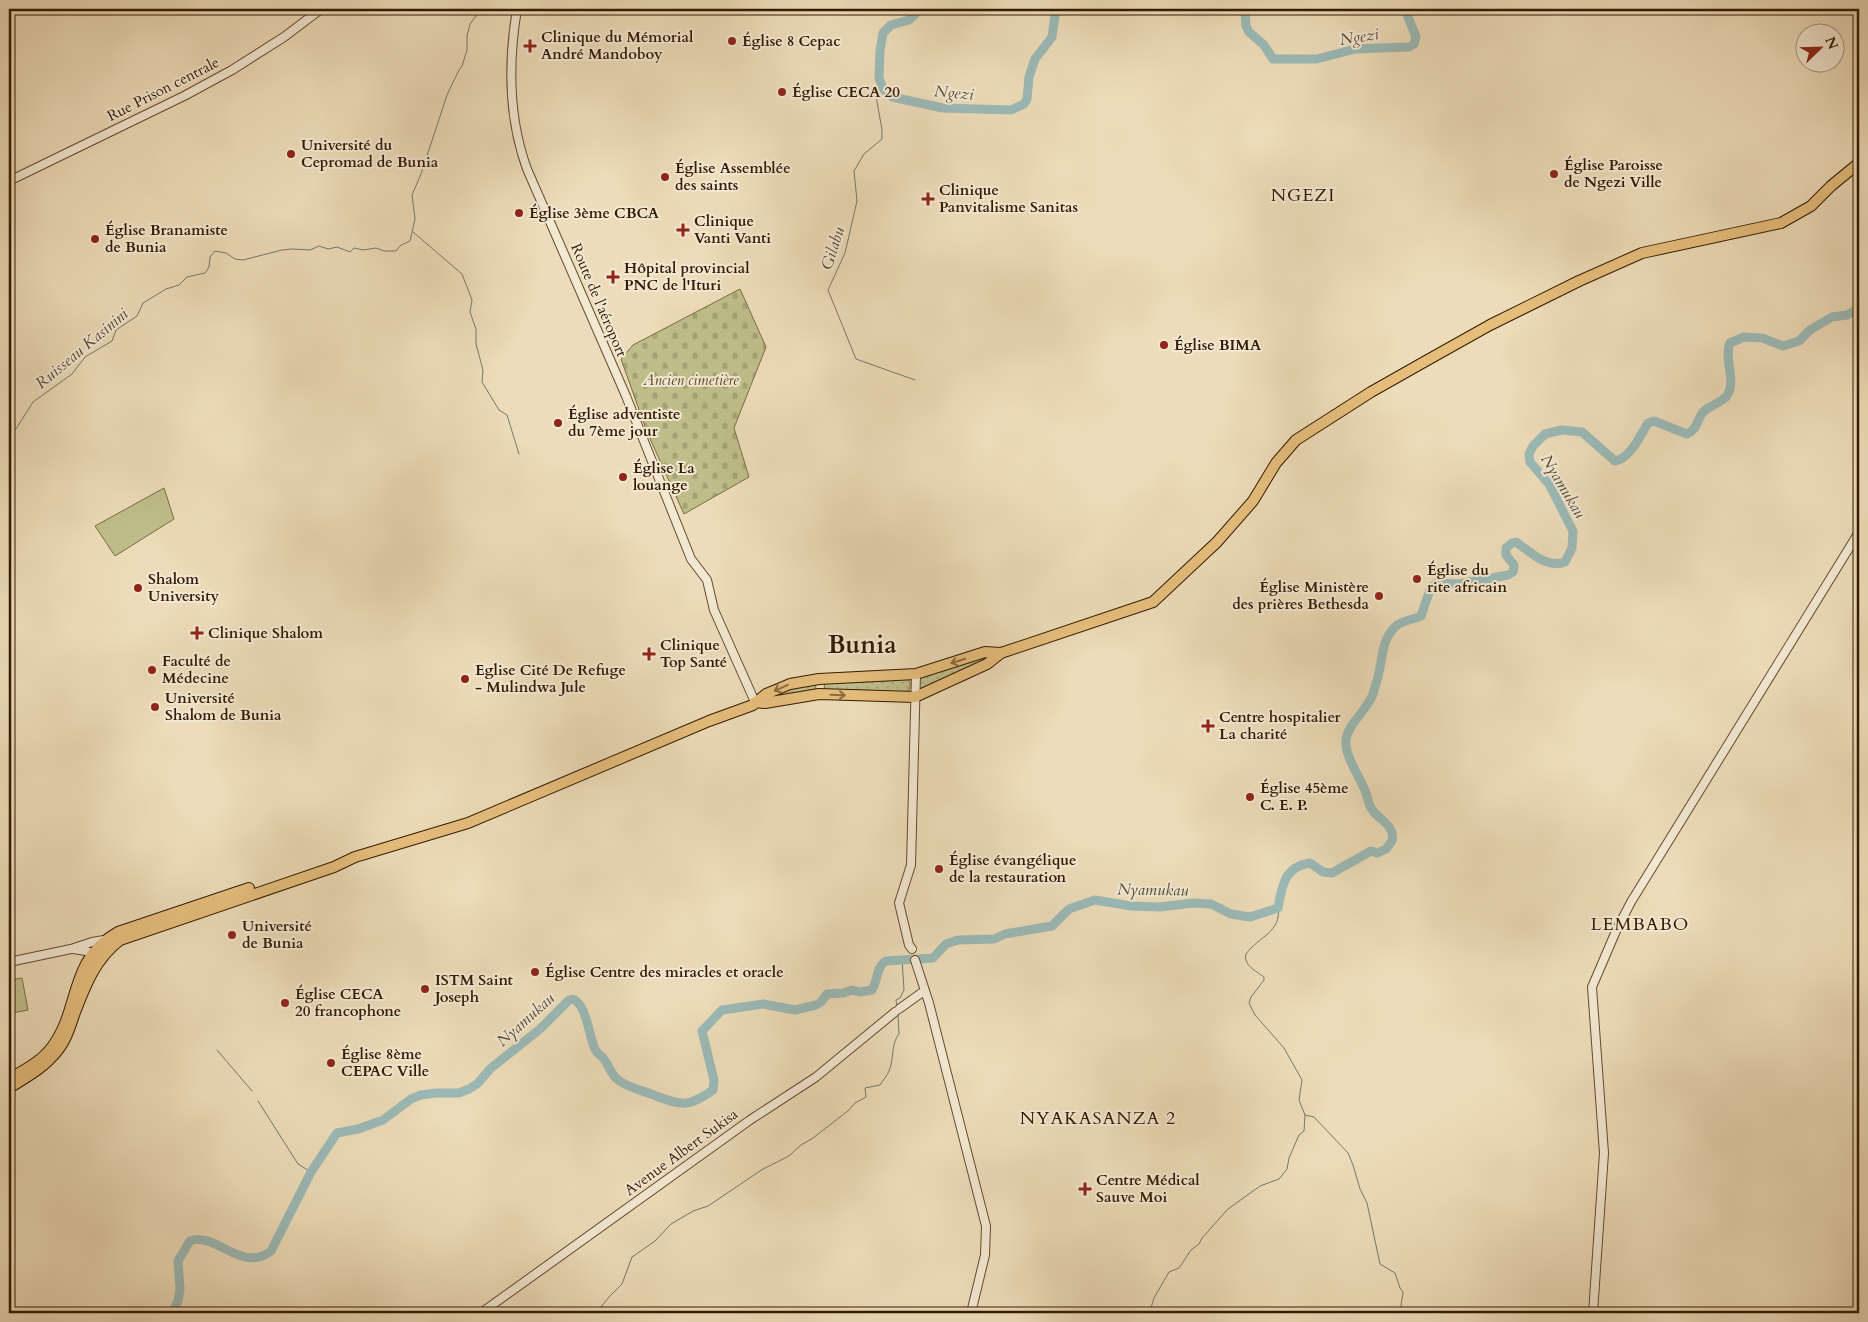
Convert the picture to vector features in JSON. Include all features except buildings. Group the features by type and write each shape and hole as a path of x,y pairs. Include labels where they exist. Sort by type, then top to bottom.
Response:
{"main road":[{"path":"755,702 765,703 819,694 915,697 987,664 1001,653 1152,602 1217,542 1253,501 1276,463 1296,440 1372,392 1490,325 1578,281 1642,253 1780,223 1811,206 1831,186 1859,163"},
{"path":"9,1079 38,1061 52,1047 63,1028 83,970 118,932 332,861 355,857 468,823 753,704 766,694 790,684 819,679 916,674 985,652 1001,653"},
{"path":"819,679 819,694"},
{"path":"9,1088 44,1066 59,1049 69,1031 98,954"}],"street":[{"name":"Rue Prison centrale","path":"9,181 189,94 280,40 320,9"},
{"name":"Route de l'aéroport","path":"517,9 512,41 511,72 516,132 520,150 626,396 691,559 707,580 714,610 755,702"},
{"path":"1593,1313 1604,1153 1592,987 1616,931 1631,902 1859,532"},
{"path":"912,949 909,945 899,903 911,865 916,674"},
{"path":"9,962 71,949 92,942 108,943"},
{"path":"71,949 98,954"},
{"path":"916,963 929,1003 986,1226 986,1255 971,1313"},
{"name":"Avenue Albert Sukisa","path":"481,1313 750,1120 816,1077 897,1010 924,991"}],"green space":[{"name":"Ancien cimetière","path":"740,289 766,347 734,428 749,477 684,514 647,432 621,359 633,345"},
{"path":"164,488 174,519 115,556 95,526"},
{"path":"986,657 985,660 921,690 917,687 918,678"},
{"path":"906,678 910,682 910,686 909,690 903,693 827,690 824,687 825,683"},
{"path":"814,684 816,688 813,691 766,699 790,687"},
{"path":"22,978 28,1010 13,1013 9,980"}],"waterway":[{"name":"Ruisseau Kasinini","path":"9,435 16,429 33,402 72,374 85,357 112,341 116,330 137,316 143,303 166,289 179,285 187,277 205,273 209,267 210,257 215,251 243,260 282,250 310,250 319,246 328,249 337,247 350,252 354,248 363,250 376,248 384,251 396,251 401,245 410,241 415,219 412,195 421,174 447,95 462,66 467,50 467,36 470,24 481,9"},
{"name":"Ngezi","path":"920,9 909,20 891,25 883,33 879,78 883,89 892,97 943,108 1011,110 1024,104 1027,99 1029,77 1035,59 1052,37 1056,9"},
{"name":"Ngezi","path":"1245,9 1246,26 1249,32 1264,45 1273,59 1317,59 1355,49 1409,47 1414,44 1416,37 1405,9"},
{"name":"Gilabu","path":"883,89 876,96 882,139 864,154 854,171 857,201 845,253 828,290 856,359 915,380"},
{"path":"413,232 462,274 472,300 470,312 476,329 476,344 483,370 482,382 499,410 507,415 519,454"},
{"name":"Nyamukau","path":"172,1313 178,1301 180,1289 178,1261 190,1241 200,1240 209,1242 249,1258 260,1257 271,1251 311,1172 337,1133 358,1129 383,1120 411,1099 421,1095 459,1093 469,1089 477,1084 491,1068 540,1029 569,1000 573,999 582,1008 593,1045 617,1079 630,1087 673,1102 692,1102 713,1090 714,1080 702,1031 722,1010 763,1004 795,1010 816,1005 827,994 843,993 852,990 860,992 872,990 880,967 886,961 933,958 946,944 958,940 994,939 1005,934 1052,926 1069,909 1095,900 1131,906 1160,907 1193,903 1211,904 1231,914 1250,917 1278,908 1286,879 1290,873 1301,865 1310,863 1323,872 1332,873 1371,851 1377,853 1386,849 1392,841 1391,831 1389,826 1370,806 1364,787 1348,753 1346,746 1347,734 1367,706 1373,694 1388,636 1399,624 1421,616 1431,587 1437,583 1458,584 1508,575 1513,572 1514,565 1506,555 1506,548 1516,542 1533,555 1545,561 1558,564 1565,562 1572,548 1573,531 1549,484 1530,462 1529,454 1533,446 1545,434 1562,430 1582,432 1615,461 1630,451 1648,423 1654,421 1687,434 1695,427 1703,412 1724,399 1729,391 1731,385 1728,356 1730,343 1744,337 1762,338 1783,346 1799,341 1810,330 1832,317 1847,315 1859,309"},
{"path":"1146,1313 1151,1308 1154,1298 1169,1272 1179,1268 1191,1250 1199,1244 1202,1238 1228,1209 1260,1186 1279,1179 1287,1169 1289,1158 1299,1135 1304,1131 1305,1115 1299,1100 1302,1080 1284,1048 1255,1015 1249,1003 1264,977 1248,965 1246,954 1273,929 1278,916 1278,908"},
{"path":"897,1007 896,1000 900,998 904,990 902,959"},
{"path":"596,1313 622,1284 632,1257 655,1241 671,1224 693,1211 708,1206 763,1169 789,1156 849,1110 855,1103 866,1097 865,1088 880,1085 887,1075 892,1062 895,1042 899,1034 898,1014"},
{"path":"217,1050 252,1091"},
{"path":"258,1101 298,1164 311,1172"},
{"path":"1305,1115 1314,1117 1348,1153 1360,1189 1367,1203 1380,1264 1395,1273 1403,1292 1401,1305 1404,1313"}],"place":[{"name":"Église 8 Cepac","path":"732,41"},
{"name":"Clinique du Mémorial André Mandoboy","path":"530,46"},
{"name":"Église CECA 20","path":"782,92"},
{"name":"Université du Cepromad de Bunia","path":"291,154"},
{"name":"Église Paroisse de Ngezi Ville","path":"1554,174"},
{"name":"Église Assemblée des saints","path":"665,177"},
{"name":"Clinique Panvitalisme Sanitas","path":"928,199"},
{"name":"Église 3ème CBCA","path":"519,213"},
{"name":"Clinique Vanti Vanti","path":"683,230"},
{"name":"Église Branamiste de Bunia","path":"95,239"},
{"name":"Hôpital provincial PNC de l'Ituri","path":"613,277"},
{"name":"Église BIMA","path":"1164,345"},
{"name":"Église adventiste du 7ème jour","path":"558,423"},
{"name":"Église La louange","path":"623,477"},
{"name":"Église du rite africain","path":"1417,579"},
{"name":"Shalom University","path":"138,588"},
{"name":"Église Ministère des prières Bethesda","path":"1379,596"},
{"name":"Clinique Shalom","path":"197,633"},
{"name":"Clinique Top Santé","path":"649,654"},
{"name":"Faculté de Médecine","path":"152,670"},
{"name":"Eglise Cité De Refuge - Mulindwa Jule","path":"465,679"},
{"name":"Université Shalom de Bunia","path":"155,707"},
{"name":"Centre hospitalier La charité","path":"1208,726"},
{"name":"Église 45ème C. E. P.","path":"1250,797"},
{"name":"Église évangélique de la restauration","path":"939,869"},
{"name":"Université de Bunia","path":"232,935"},
{"name":"Église Centre des miracles et oracle","path":"535,972"},
{"name":"ISTM Saint Joseph","path":"425,989"},
{"name":"Église CECA 20 francophone","path":"285,1003"},
{"name":"Église 8ème CEPAC Ville","path":"331,1063"},
{"name":"Centre Médical Sauve Moi","path":"1085,1189"}],"district":[{"name":"NGEZI","path":"1303,195"},
{"name":"Bunia","path":"862,644"},
{"name":"LEMBABO","path":"1640,924"},
{"name":"NYAKASANZA 2","path":"1098,1118"}]}
